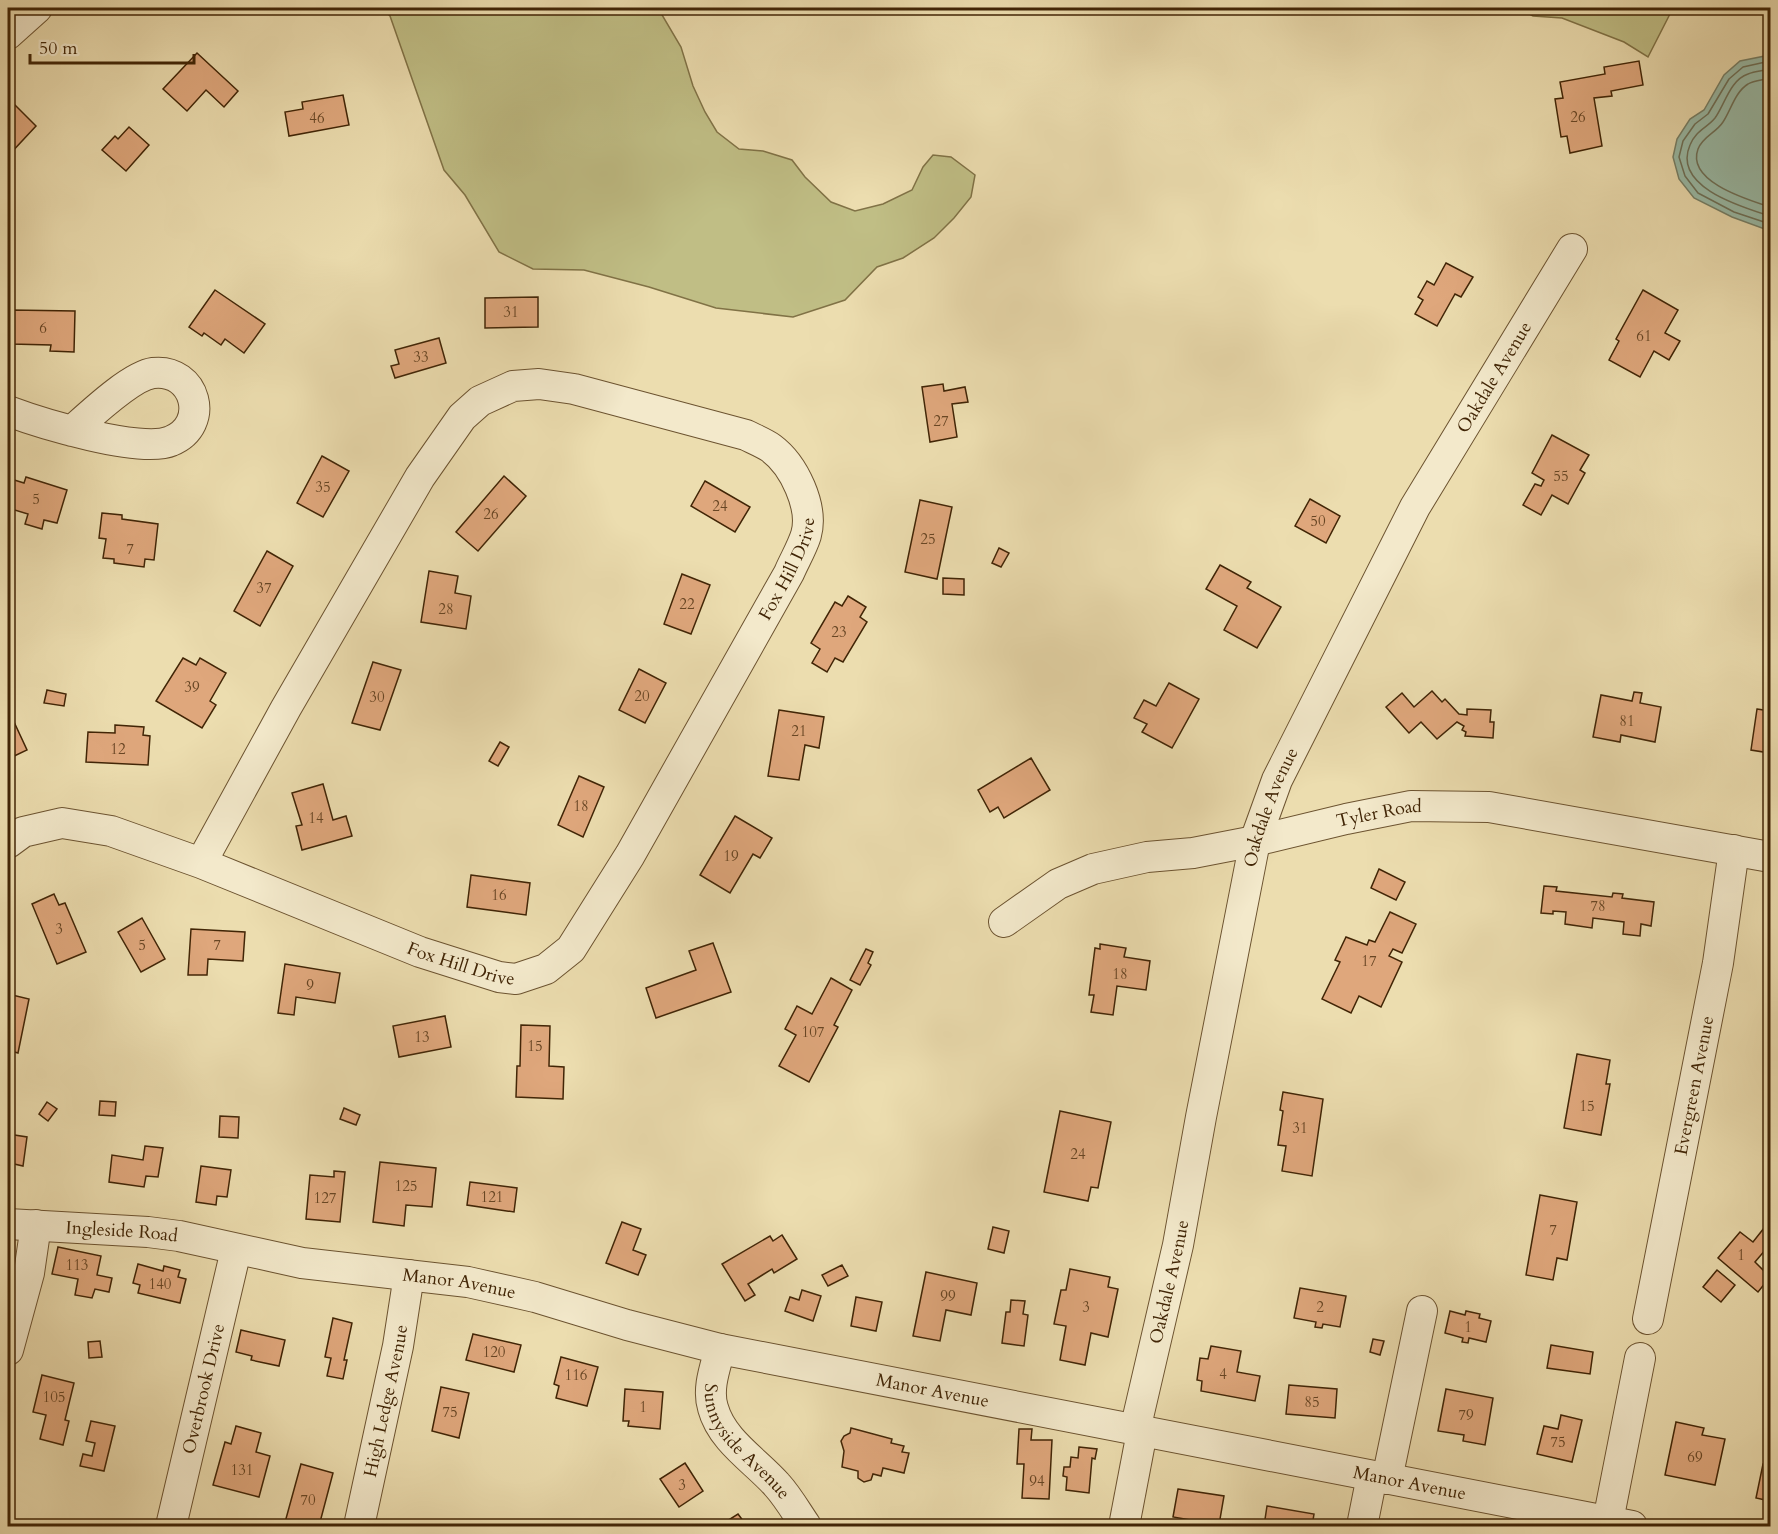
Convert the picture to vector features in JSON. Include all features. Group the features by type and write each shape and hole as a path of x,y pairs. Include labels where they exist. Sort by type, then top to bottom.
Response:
{"street":[{"path":"8,34 37,8"},
{"name":"Oakdale Avenue","path":"1124,1527 1139,1431 1178,1245 1255,841 1277,780 1415,507 1572,249"},
{"name":"Fox Hill Drive","path":"8,843 23,832 62,823 111,831 201,863 420,952 500,977 516,979 546,969 571,949 630,855 789,573 806,534 809,514 794,474 771,448 746,435 574,389 539,384 513,386 480,401 462,417 420,477 286,708 201,863"},
{"path":"8,411 40,423 72,430"},
{"name":"Tyler Road","path":"1004,922 1058,884 1093,869 1147,857 1193,853 1255,841 1411,806 1489,807 1770,857"},
{"name":"Evergreen Avenue","path":"1648,1319 1718,963 1734,850"},
{"path":"8,1350 29,1273 22,1224"},
{"name":"Ingleside Road","path":"22,1224 148,1232 179,1236 236,1250"},
{"name":"Manor Avenue","path":"236,1250 302,1263 500,1288 720,1349 1616,1525"},
{"name":"Overbrook Drive","path":"171,1527 236,1250"},
{"name":"High Ledge Avenue","path":"359,1527 398,1346 409,1275"},
{"path":"1362,1527 1379,1477 1422,1311"},
{"name":"Sunnyside Avenue","path":"720,1349 710,1392 713,1408 721,1425 732,1442 779,1487 806,1527"},
{"path":"1616,1525 1640,1358"}],"shaded area":[{"path":"382,8 658,8 681,47 693,86 705,112 717,132 739,149 763,151 792,160 805,177 831,202 855,211 883,204 912,190 923,167 933,155 951,157 975,175 971,197 934,238 903,258 877,267 845,300 793,317 716,308 584,270 533,269 499,252 465,195 444,170 390,16"},
{"path":"1518,8 1673,8 1648,57 1624,42 1562,18 1533,16"}],"water":[{"path":"1770,55 1770,231 1732,217 1694,198 1679,179 1673,157 1677,139 1690,119 1704,110 1724,75 1740,61"}],"building":[{"path":"197,53 238,91 224,107 206,90 187,111 163,89"},
{"path":"1639,61 1643,85 1611,91 1612,96 1594,98 1602,146 1570,153 1567,136 1561,137 1555,99 1563,98 1560,82 1605,74 1604,67"},
{"path":"343,95 349,125 289,136 285,112 303,109 302,102"},
{"path":"9,99 36,126 8,156 8,101"},
{"path":"129,127 149,145 126,171 102,150 115,136 118,139"},
{"path":"1446,263 1473,277 1461,297 1455,294 1437,326 1415,314 1423,300 1418,297 1427,281 1434,285"},
{"path":"215,290 265,324 244,353 225,339 221,345 204,333 202,336 189,327"},
{"path":"1643,290 1678,310 1665,333 1680,341 1669,360 1654,351 1640,377 1609,360 1619,341 1616,339"},
{"path":"538,297 538,327 485,328 485,298"},
{"path":"11,310 75,311 74,352 50,351 51,345 11,344"},
{"path":"439,338 446,363 395,378 391,366 399,364 395,350"},
{"path":"943,384 944,391 965,387 968,402 952,404 957,437 930,442 922,387"},
{"path":"1552,435 1589,455 1580,470 1585,473 1568,504 1552,495 1541,515 1523,505 1535,484 1541,486 1544,480 1532,473"},
{"path":"322,456 349,471 323,517 297,503"},
{"path":"504,476 526,496 478,551 456,532"},
{"path":"26,477 67,490 57,523 44,520 42,529 25,524 28,514 8,508 8,478 24,483"},
{"path":"705,481 750,507 735,532 691,506"},
{"path":"1310,499 1340,516 1326,543 1295,526"},
{"path":"920,500 952,507 937,579 905,572"},
{"path":"102,513 122,515 122,519 158,524 154,560 145,559 144,567 114,563 114,559 103,558 106,539 99,538"},
{"path":"999,548 1009,553 1001,567 992,563"},
{"path":"267,551 293,566 260,626 234,611"},
{"path":"1220,565 1251,582 1247,588 1281,607 1257,648 1224,630 1237,606 1206,589"},
{"path":"429,571 458,576 455,593 471,596 466,629 421,622"},
{"path":"682,574 710,585 691,634 664,624"},
{"path":"943,578 964,579 964,595 943,594"},
{"path":"848,596 866,607 860,617 867,622 843,662 835,658 827,672 812,663 820,649 811,643 835,602 842,606"},
{"path":"183,658 196,665 200,658 226,673 210,701 216,705 202,728 156,701"},
{"path":"373,662 401,670 380,730 352,723"},
{"path":"639,669 666,683 645,723 619,710"},
{"path":"1169,683 1199,699 1172,748 1142,732 1147,724 1134,718 1144,700 1156,706"},
{"path":"47,690 66,694 64,706 44,703"},
{"path":"1432,691 1442,702 1445,699 1459,714 1467,715 1467,709 1491,710 1490,722 1494,722 1493,738 1465,736 1466,732 1462,730 1464,726 1457,722 1437,739 1421,722 1409,733 1386,707 1402,693 1414,707"},
{"path":"1634,692 1642,693 1640,703 1661,707 1655,742 1621,735 1620,742 1593,737 1601,695 1632,701"},
{"path":"8,709 27,750 8,759"},
{"path":"1757,709 1770,711 1770,753 1751,750"},
{"path":"779,710 824,717 819,748 805,745 799,780 768,776"},
{"path":"115,725 144,727 143,735 150,736 148,765 86,762 88,732 115,733"},
{"path":"500,742 509,747 498,766 489,761"},
{"path":"1031,758 1050,790 1004,818 998,807 990,812 978,790"},
{"path":"579,776 604,787 583,837 558,825"},
{"path":"323,784 333,820 346,816 352,836 302,850 296,826 302,825 292,793"},
{"path":"735,816 772,838 760,858 753,854 730,893 700,875"},
{"path":"1379,869 1405,882 1396,900 1371,888"},
{"path":"471,875 530,883 526,915 467,907"},
{"path":"1544,886 1557,887 1556,891 1612,897 1613,893 1623,894 1622,898 1654,902 1651,926 1641,924 1640,936 1623,934 1624,922 1593,918 1592,928 1565,924 1566,912 1541,913"},
{"path":"54,894 59,905 65,903 86,952 57,964 32,904"},
{"path":"1390,912 1416,924 1402,953 1393,949 1389,956 1402,962 1381,1007 1359,996 1351,1013 1322,999 1340,962 1335,960 1346,937 1367,945 1369,940 1375,942"},
{"path":"142,918 165,959 141,972 118,932"},
{"path":"191,929 245,932 243,961 208,959 207,975 188,975"},
{"path":"713,943 731,992 656,1018 646,988 696,970 689,951"},
{"path":"1100,944 1126,948 1124,957 1150,961 1146,990 1117,986 1113,1015 1091,1012 1094,995 1089,995 1095,948 1100,949"},
{"path":"866,949 873,952 868,963 871,965 860,985 850,980"},
{"path":"285,964 340,973 335,1003 296,997 294,1015 278,1013"},
{"path":"831,978 852,990 834,1025 838,1027 809,1082 779,1066 796,1035 785,1029 797,1006 812,1014"},
{"path":"8,994 29,999 18,1053 11,1051 8,1063"},
{"path":"445,1016 451,1047 399,1057 393,1026"},
{"path":"521,1025 550,1026 549,1066 564,1067 563,1099 516,1097 517,1066 520,1066"},
{"path":"1577,1054 1610,1060 1606,1084 1610,1084 1601,1135 1564,1128"},
{"path":"1283,1092 1323,1099 1312,1176 1282,1171 1286,1146 1278,1145"},
{"path":"100,1101 116,1102 115,1116 99,1115"},
{"path":"47,1102 57,1109 48,1121 39,1114"},
{"path":"344,1108 360,1115 356,1125 340,1119"},
{"path":"1060,1111 1111,1122 1098,1188 1091,1187 1088,1201 1044,1192"},
{"path":"220,1116 239,1117 238,1138 219,1137"},
{"path":"8,1134 27,1137 23,1166 14,1164 13,1173 8,1172"},
{"path":"145,1146 163,1148 158,1177 146,1176 144,1187 109,1182 112,1155 143,1160"},
{"path":"380,1162 436,1168 432,1207 406,1205 404,1226 373,1222"},
{"path":"201,1166 231,1170 227,1197 217,1196 216,1205 196,1202"},
{"path":"334,1171 345,1172 340,1222 306,1219 310,1175 334,1177"},
{"path":"470,1182 517,1188 514,1212 467,1205"},
{"path":"1540,1195 1577,1202 1567,1260 1557,1258 1553,1280 1526,1275"},
{"path":"622,1222 641,1229 633,1250 646,1255 638,1275 606,1263"},
{"path":"1768,1223 1770,1225 1770,1253 1766,1249 1755,1262 1770,1277 1758,1292 1718,1258 1740,1232 1753,1242"},
{"path":"993,1227 1009,1231 1004,1253 988,1249"},
{"path":"782,1235 797,1259 774,1273 772,1269 748,1284 755,1295 745,1301 722,1264 770,1236 773,1241"},
{"path":"58,1247 101,1256 97,1275 112,1278 109,1292 95,1289 92,1298 75,1295 78,1279 52,1274"},
{"path":"138,1264 163,1271 164,1266 180,1270 178,1277 186,1279 180,1303 138,1293 140,1285 133,1283"},
{"path":"842,1265 848,1276 828,1286 822,1275"},
{"path":"1070,1269 1110,1277 1108,1287 1118,1289 1108,1337 1091,1333 1085,1365 1060,1360 1066,1326 1054,1324 1061,1290 1066,1290"},
{"path":"1717,1270 1735,1285 1721,1302 1703,1287"},
{"path":"926,1272 977,1283 971,1315 946,1310 940,1341 913,1336"},
{"path":"1300,1288 1346,1296 1340,1327 1323,1324 1322,1328 1315,1327 1316,1322 1294,1318"},
{"path":"802,1290 821,1296 813,1321 785,1311 790,1297 799,1300"},
{"path":"856,1297 882,1302 876,1331 851,1326"},
{"path":"1011,1300 1025,1301 1023,1314 1028,1315 1024,1346 1002,1343 1006,1312 1010,1312"},
{"path":"1450,1311 1465,1315 1466,1311 1480,1314 1479,1318 1491,1321 1486,1342 1469,1338 1468,1343 1462,1342 1463,1338 1445,1333"},
{"path":"333,1318 352,1323 344,1360 347,1360 343,1379 327,1376 331,1358 325,1357"},
{"path":"241,1330 285,1340 279,1366 251,1360 252,1356 236,1352"},
{"path":"473,1334 521,1345 514,1372 466,1360"},
{"path":"1373,1339 1384,1341 1380,1355 1370,1352"},
{"path":"100,1341 102,1357 89,1358 88,1342"},
{"path":"1551,1345 1593,1352 1590,1374 1547,1368"},
{"path":"1211,1346 1241,1351 1237,1372 1260,1376 1255,1401 1201,1391 1202,1381 1197,1380 1200,1358 1208,1359"},
{"path":"561,1357 598,1367 587,1406 556,1398 559,1386 554,1384"},
{"path":"42,1375 74,1383 65,1420 69,1421 63,1445 40,1439 46,1415 33,1412"},
{"path":"1289,1385 1337,1389 1335,1418 1286,1414"},
{"path":"441,1387 469,1393 459,1438 432,1431"},
{"path":"625,1389 663,1392 660,1429 628,1426 629,1421 623,1421"},
{"path":"1446,1389 1493,1398 1485,1445 1463,1441 1464,1435 1438,1431"},
{"path":"1561,1415 1582,1420 1572,1462 1537,1454 1544,1426 1558,1429"},
{"path":"91,1421 115,1426 104,1471 80,1466 83,1454 92,1456 95,1443 86,1441"},
{"path":"1676,1422 1704,1428 1702,1435 1725,1439 1715,1485 1665,1475"},
{"path":"236,1426 261,1433 256,1452 270,1456 259,1497 213,1485 225,1442 231,1444"},
{"path":"851,1428 892,1439 891,1443 904,1446 902,1452 909,1453 904,1473 883,1468 881,1476 873,1474 871,1480 864,1482 858,1478 858,1471 842,1467 844,1451 841,1441 850,1433"},
{"path":"1019,1429 1032,1429 1031,1440 1052,1440 1049,1499 1022,1498 1024,1464 1017,1464"},
{"path":"1079,1447 1097,1449 1095,1459 1092,1458 1089,1493 1066,1490 1067,1477 1063,1476 1064,1467 1070,1467 1071,1457 1078,1458"},
{"path":"685,1463 703,1491 679,1507 660,1479"},
{"path":"301,1464 333,1473 319,1526 284,1526"},
{"path":"1763,1464 1770,1465 1770,1501 1756,1498"},
{"path":"1178,1489 1224,1496 1219,1525 1173,1517"},
{"path":"1267,1506 1314,1514 1312,1526 1264,1526"},
{"path":"738,1514 747,1526 719,1526"}]}
